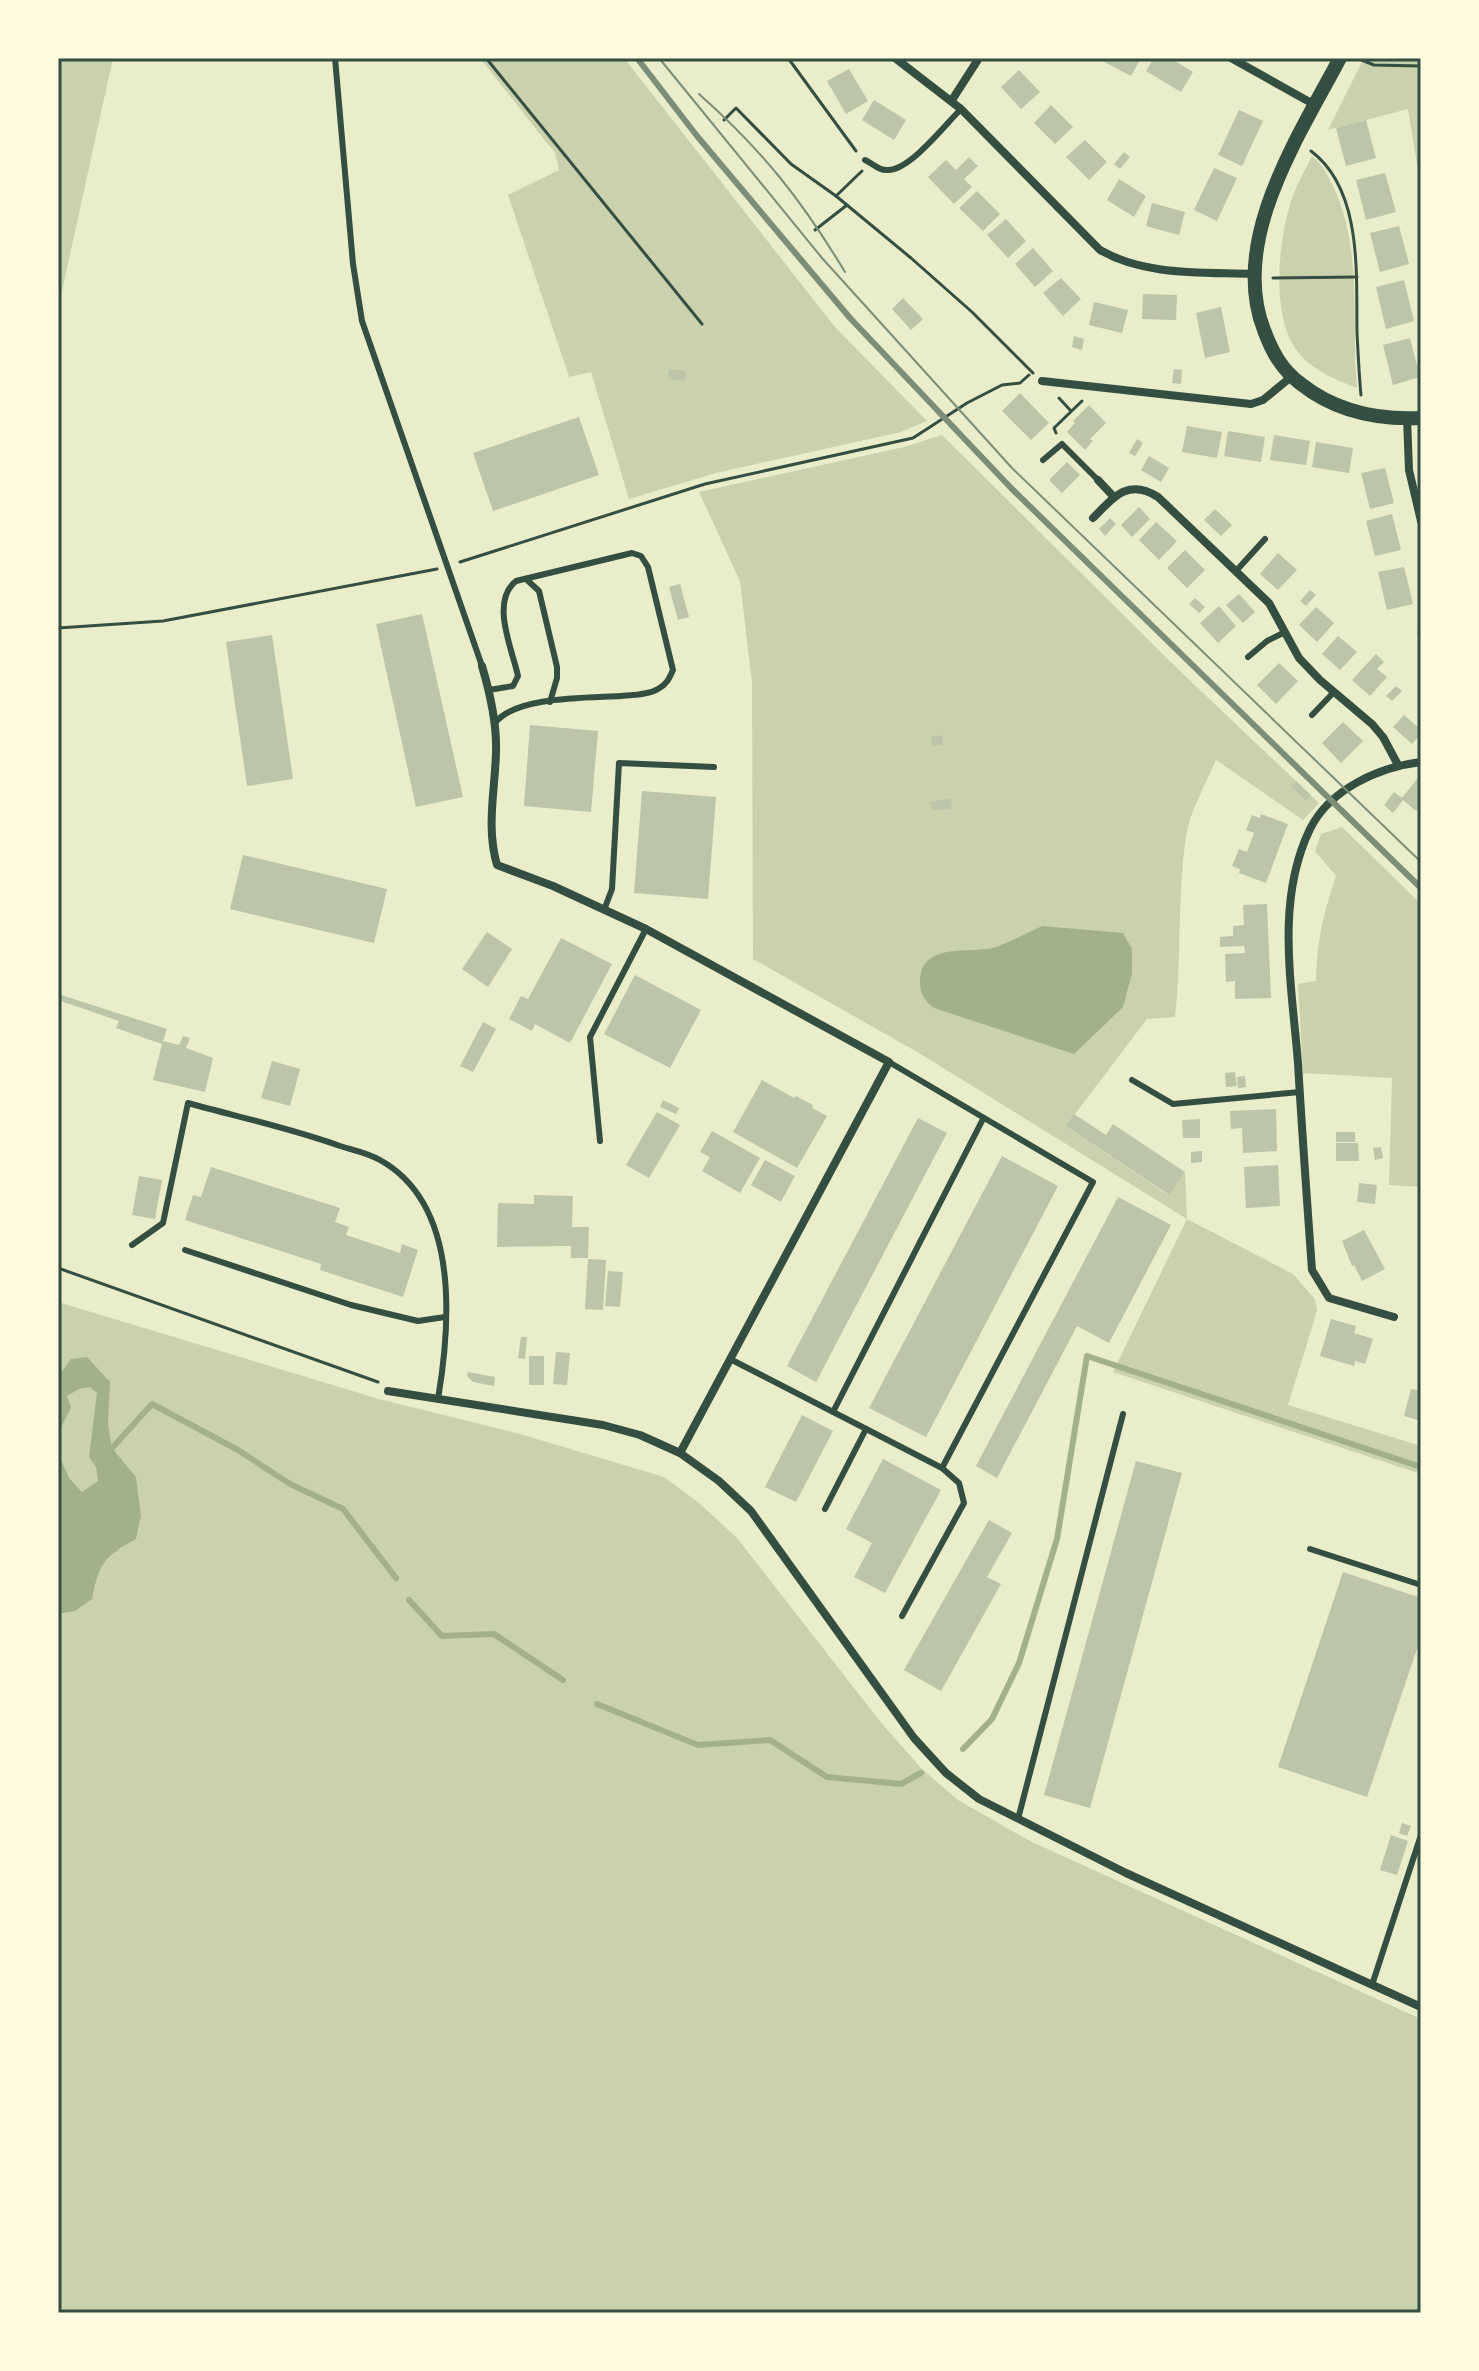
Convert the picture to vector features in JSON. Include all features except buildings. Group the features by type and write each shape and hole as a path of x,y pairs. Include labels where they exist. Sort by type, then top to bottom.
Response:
{"street":[{"path":"895,58 952,100 1100,250 1116,260 1140,268 1252,274"},
{"path":"952,100 979,58"},
{"path":"1231,58 1315,105"},
{"path":"1340,58 1276,184 1264,219 1252,274 1254,297 1263,328 1278,361 1291,377 1336,406 1357,412 1414,418 1409,470 1421,521"},
{"path":"1042,381 1251,404 1263,400 1291,377"},
{"path":"1098,480 1114,497"},
{"path":"1093,518 1114,497 1129,489 1148,491 1158,497 1269,603 1299,658 1372,724 1398,765"},
{"path":"482,666 489,690 497,750 490,842 497,865 553,886 646,929 889,1062 680,1453"},
{"path":"1394,1317 1329,1298 1312,1270 1288,919 1298,858 1312,826 1324,811 1359,782 1398,765 1421,762"},
{"path":"388,1391 603,1425 640,1435 680,1453 719,1481 751,1511 914,1738 946,1773 979,1799 1126,1873 1421,2007"}],"lane":[{"path":"335,58 353,264 362,321 482,666"},
{"path":"865,160 889,171 899,167 913,158 961,109"},
{"path":"1043,460 1062,444 1098,480"},
{"path":"1236,571 1265,539"},
{"path":"489,690 513,686 518,676 502,608 506,589 516,581 632,553 641,556 648,567 673,670 668,682 655,692 550,702 501,715 495,724"},
{"path":"526,579 539,591 557,667 550,702"},
{"path":"1248,657 1267,641 1285,632"},
{"path":"1312,715 1334,692"},
{"path":"604,910 612,889 619,763 714,767"},
{"path":"600,1141 590,1037 646,929"},
{"path":"889,1062 1093,1182 942,1468"},
{"path":"1132,1080 1173,1104 1300,1092"},
{"path":"132,1245 163,1223 188,1103 315,1137 379,1159 407,1180 424,1202 441,1253 446,1347 438,1399"},
{"path":"833,1412 983,1119"},
{"path":"185,1250 351,1305 418,1321 445,1317"},
{"path":"730,1359 942,1468 959,1483 964,1503 902,1616"},
{"path":"1018,1819 1123,1414"},
{"path":"825,1509 866,1429"},
{"path":"1310,1549 1421,1585"},
{"path":"1372,1985 1421,1835"}],"path":[{"path":"486,58 702,324"},
{"path":"788,58 865,160"},
{"path":"1357,58 1374,65 1421,66"},
{"path":"724,120 736,108 791,164 836,196 972,312 1042,381"},
{"path":"1312,151 1327,169 1342,197 1357,248 1361,395"},
{"path":"836,196 862,171"},
{"path":"815,230 847,205"},
{"path":"1252,274 1276,279 1357,277"},
{"path":"58,628 163,621 419,574 705,484 913,438 996,387 1020,383 1032,372"},
{"path":"1062,444 1054,428 1096,387"},
{"path":"58,1268 364,1375 384,1385 388,1391"}],"shaded area":[{"path":"58,58 113,58 58,309"},
{"path":"480,58 624,58 835,327 927,421 901,432 716,473 629,499 591,372 569,377 508,195 559,170 555,153"},
{"path":"1364,58 1421,58 1421,189 1408,109 1328,130"},
{"path":"1312,156 1322,166 1333,186 1349,235 1357,388 1307,362 1295,348 1282,314 1279,273 1284,231 1293,195"},
{"path":"942,435 1181,672 1319,803 1303,820 1216,760 1186,836 1175,1017 1147,1019 1066,1126 1168,1195 1185,1172 1187,1219 919,1053 753,959 752,683 740,581 699,492 904,447"},
{"path":"1342,827 1421,904 1421,1187 1389,1185 1392,1078 1303,1073 1298,984 1316,981 1317,954 1336,876 1315,851 1321,834"},
{"path":"1042,926 1123,933 1132,949 1132,974 1123,1007 1074,1054 934,1008 924,997 920,982 922,969 928,960 949,952 996,947"},
{"path":"1187,1219 1293,1274 1315,1299 1317,1311 1288,1405 1421,1446 1421,1474 1113,1372"},
{"path":"58,1302 379,1399 520,1434 664,1477 699,1503 737,1538 883,1725 922,1769 958,1800 1030,1841 1421,2019 1421,2313 58,2313"},
{"path":"87,1357 110,1382 108,1424 112,1448 136,1477 141,1516 136,1539 105,1562 97,1577 92,1599 75,1611 58,1614 58,1453 69,1478 82,1492 98,1481 96,1467 89,1457 97,1393 90,1387 67,1396 71,1408 58,1433 58,1377 71,1359"}],"waterway":[{"path":"963,1749 992,1719 1019,1663 1057,1539 1087,1356 1421,1467"},
{"path":"110,1455 112,1448 152,1404 238,1450 290,1484 343,1509 396,1578"},
{"path":"409,1600 442,1636 494,1634 563,1680"},
{"path":"597,1704 698,1745 770,1740 827,1777 901,1784 921,1773"}],"tram line":[{"path":"659,58 822,258 1012,468 1421,862"},
{"path":"699,94 780,177 845,272"}],"railway":[{"path":"637,58 697,136 850,318 1011,488 1421,888"}]}
